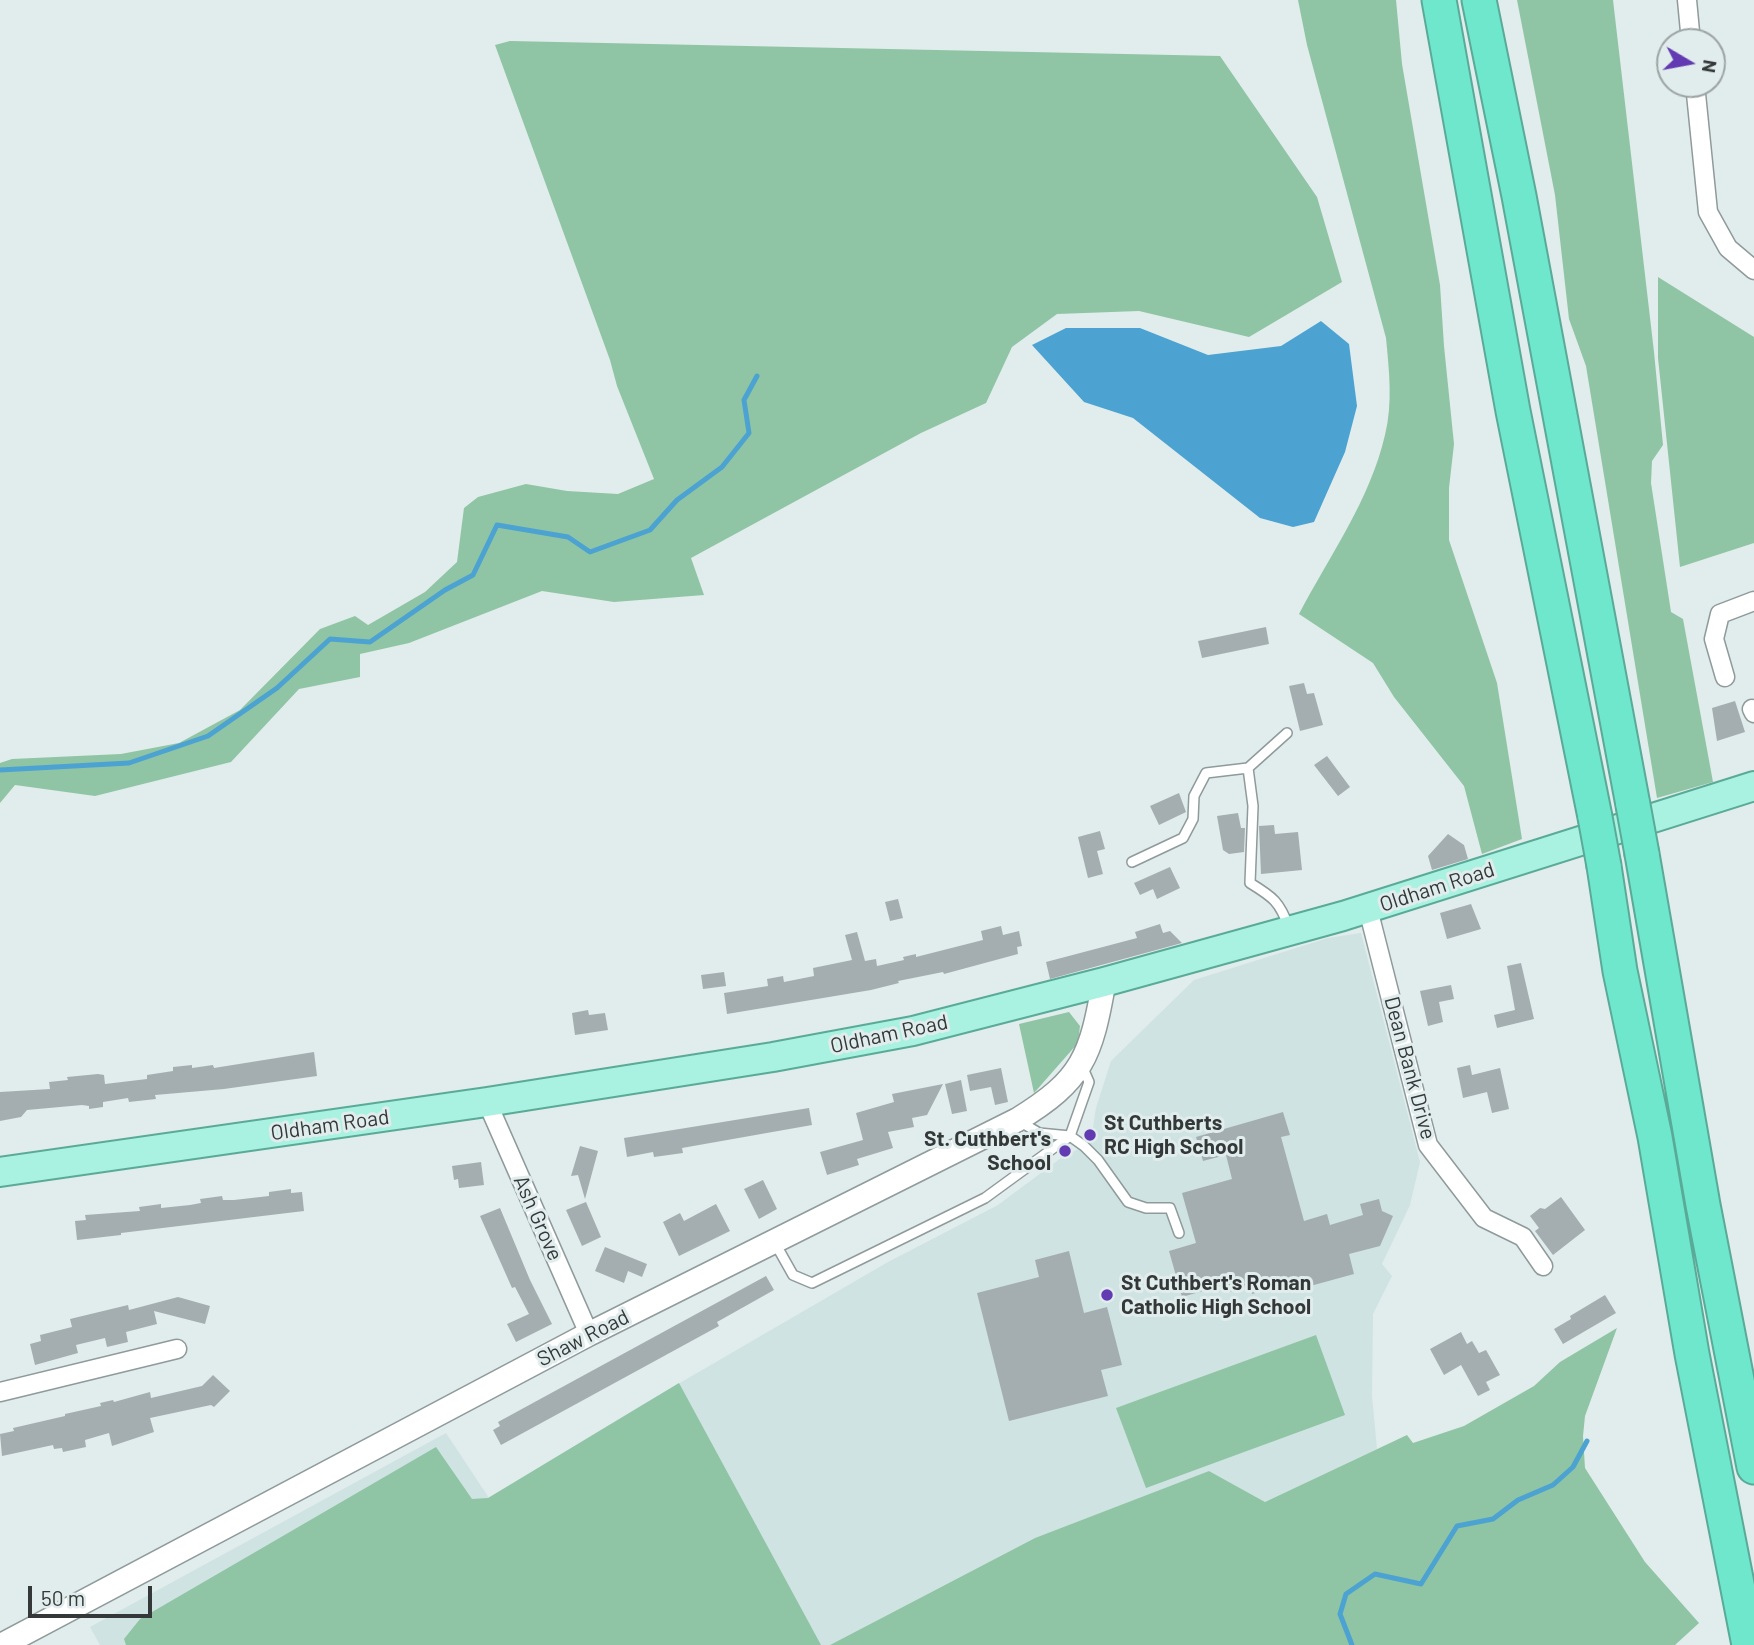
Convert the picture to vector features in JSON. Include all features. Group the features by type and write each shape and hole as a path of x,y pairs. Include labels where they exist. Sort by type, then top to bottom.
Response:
{"highway":[{"path":"1439,0 1513,411 1595,817 1620,971 1655,1137 1692,1354 1749,1645"},
{"path":"1479,0 1519,196 1642,854 1703,1205 1754,1467"}],"main road":[{"name":"Oldham Road","path":"0,1172 773,1058 913,1031 1104,982 1367,909 1754,786"}],"street":[{"path":"1687,0 1690,28"},
{"path":"1696,98 1708,212 1728,248 1754,270"},
{"path":"1725,677 1714,639 1720,614 1754,601"},
{"name":"Dean Bank Drive","path":"1367,909 1428,1145 1484,1218 1523,1237 1543,1266"},
{"name":"Shaw Road","path":"2,1645 589,1334 1047,1102 1069,1082 1082,1064 1097,1026 1104,982"},
{"name":"Ash Grove","path":"487,1102 589,1334"},
{"path":"0,1392 177,1349"}],"lane":[{"path":"1132,862 1183,838 1193,819 1194,796 1206,773 1248,768 1287,733"},
{"path":"1248,768 1253,806 1250,883 1282,906 1290,931"},
{"path":"774,1241 793,1275 812,1283 985,1198 1070,1136 1089,1082 1082,1064"},
{"path":"1017,1119 1039,1133 1070,1136 1098,1160 1128,1202 1146,1208 1170,1208 1179,1233"}],"shaded area":[{"name":"St Cuthbert's Roman Catholic High School","path":"1361,933 1420,1162 1410,1205 1382,1264 1392,1276 1373,1314 1372,1396 1377,1449 1265,1502 1209,1471 1035,1538 830,1645 100,1645 90,1627 446,1433 489,1498 642,1405 888,1262 998,1205 1061,1158 1084,1146 1091,1140 1096,1108 1111,1061 1194,980 1328,938"}],"green space":[{"path":"1298,0 1396,0 1402,64 1440,285 1454,444 1449,488 1449,540 1497,683 1522,839 1482,854 1464,786 1394,697 1373,663 1299,614 1370,482 1385,435 1390,386 1386,338 1307,45"},
{"path":"1517,0 1613,0 1663,445 1652,461 1651,483 1671,612 1683,619 1713,782 1657,798 1586,366 1569,319 1555,195"},
{"path":"510,41 1220,56 1317,197 1342,282 1249,337 1139,311 1057,314 1012,347 986,403 921,433 691,558 704,595 614,602 542,591 409,643 360,654 360,677 299,689 231,762 95,796 15,785 0,803 0,763 12,759 121,754 179,743 240,710 320,629 355,616 368,625 425,592 457,562 464,508 478,497 526,484 567,491 618,494 654,479 617,386 610,360 495,45"},
{"path":"1658,277 1754,337 1754,543 1680,567 1658,358"},
{"path":"1069,1012 1080,1026 1078,1043 1034,1093 1019,1024"},
{"path":"1617,1328 1585,1416 1585,1468 1645,1562 1699,1623 1675,1645 830,1645 1035,1538 1209,1471 1265,1502 1407,1435 1413,1443 1464,1426 1534,1386 1560,1362"},
{"path":"1316,1335 1345,1415 1146,1488 1116,1408"},
{"path":"679,1383 821,1645 126,1645 124,1639 140,1619 436,1447 472,1499 488,1498"}],"water":[{"path":"1321,321 1349,344 1357,406 1345,452 1314,522 1293,527 1260,518 1133,418 1084,402 1032,345 1066,328 1140,328 1208,355 1281,346"}],"building":[{"path":"1266,627 1269,644 1202,658 1198,641"},
{"path":"1304,683 1307,694 1314,693 1323,725 1300,731 1289,686"},
{"path":"1735,701 1745,732 1717,741 1712,708"},
{"path":"1327,756 1350,787 1338,796 1314,765"},
{"path":"1179,793 1186,812 1159,825 1150,806"},
{"path":"1238,813 1241,828 1245,828 1244,852 1229,854 1223,850 1217,816"},
{"path":"1274,825 1275,834 1298,832 1302,870 1261,874 1259,826"},
{"path":"1100,831 1105,849 1097,851 1103,874 1088,878 1078,837"},
{"path":"1448,834 1464,845 1468,859 1432,870 1428,856"},
{"path":"1170,867 1180,888 1157,899 1153,889 1140,895 1134,883"},
{"path":"898,899 903,918 890,921 885,902"},
{"path":"1471,904 1481,929 1447,939 1440,913"},
{"path":"1160,924 1163,933 1170,931 1182,943 1050,979 1046,962 1137,938 1135,932"},
{"path":"1001,926 1003,935 1019,931 1022,946 1017,947 1018,954 944,974 943,972 898,981 899,983 871,990 727,1014 724,993 768,986 767,979 783,976 784,982 814,976 813,968 852,960 845,935 857,932 865,961 876,959 877,966 904,960 903,957 916,954 916,957 983,940 981,931"},
{"path":"1521,963 1534,1019 1497,1028 1494,1015 1515,1010 1507,966"},
{"path":"724,972 726,986 703,989 701,975"},
{"path":"1451,985 1454,999 1439,1002 1443,1022 1428,1026 1420,991"},
{"path":"588,1010 589,1015 605,1013 608,1030 575,1035 572,1013"},
{"path":"314,1052 317,1076 155,1095 156,1099 129,1102 128,1098 103,1102 103,1107 89,1109 89,1106 82,1105 27,1110 21,1117 0,1121 0,1092 50,1089 49,1082 68,1080 67,1077 104,1075 105,1084 147,1079 147,1075 173,1071 173,1067 213,1065 214,1068"},
{"path":"1470,1065 1472,1075 1500,1068 1509,1109 1492,1113 1487,1092 1463,1098 1457,1068"},
{"path":"1001,1068 1008,1102 995,1105 991,1087 970,1091 967,1075"},
{"path":"961,1080 967,1111 952,1114 945,1084"},
{"path":"943,1084 927,1115 912,1118 914,1127 888,1132 893,1148 857,1159 859,1165 827,1175 820,1152 863,1140 856,1113 894,1102 892,1094"},
{"path":"809,1108 812,1125 682,1148 683,1153 654,1157 653,1152 627,1157 624,1138"},
{"path":"1283,1112 1290,1135 1281,1137 1304,1221 1327,1214 1330,1225 1363,1215 1360,1204 1379,1199 1382,1211 1393,1216 1380,1246 1349,1254 1354,1274 1303,1288 1301,1280 1252,1294 1250,1286 1229,1292 1227,1284 1182,1297 1169,1251 1196,1243 1182,1193 1232,1179 1226,1155 1203,1161 1196,1137"},
{"path":"580,1146 598,1151 585,1199 578,1175 571,1176"},
{"path":"481,1162 484,1185 459,1188 458,1179 454,1180 452,1166"},
{"path":"763,1180 777,1209 759,1219 744,1189"},
{"path":"291,1189 291,1193 302,1192 304,1211 77,1240 75,1221 86,1220 85,1215 140,1211 139,1207 161,1204 161,1208 190,1205 201,1203 200,1199 222,1196 223,1200 234,1200 269,1196 269,1192"},
{"path":"1561,1197 1585,1230 1553,1255 1535,1231 1539,1228 1530,1216"},
{"path":"586,1202 601,1237 582,1246 566,1210"},
{"path":"716,1204 730,1231 679,1256 663,1222 680,1213 684,1221"},
{"path":"500,1208 552,1324 516,1342 507,1324 529,1314 515,1287 512,1288 480,1216"},
{"path":"605,1247 647,1264 642,1277 628,1271 624,1283 595,1271"},
{"path":"1069,1251 1084,1313 1107,1307 1122,1365 1101,1370 1108,1396 1009,1421 977,1293 1039,1277 1035,1260"},
{"path":"766,1276 774,1290 717,1322 719,1326 501,1445 493,1430 500,1426 498,1422"},
{"path":"1605,1295 1616,1313 1563,1344 1554,1329"},
{"path":"178,1297 210,1306 205,1324 154,1311 157,1324 126,1332 128,1342 107,1347 105,1338 76,1345 78,1353 35,1365 30,1344 41,1341 40,1335 72,1327 70,1319 128,1305 129,1310"},
{"path":"1461,1332 1467,1344 1472,1341 1479,1353 1486,1350 1500,1375 1486,1382 1490,1390 1478,1396 1461,1365 1444,1375 1430,1349"},
{"path":"213,1375 230,1391 214,1407 211,1405 150,1418 154,1432 112,1446 109,1433 85,1440 86,1447 63,1452 62,1448 54,1449 53,1445 2,1456 0,1434 14,1431 13,1428 101,1406 100,1403 113,1400 114,1402 150,1392 151,1398 202,1386"}],"waterway":[{"path":"0,770 129,763 208,736 277,688 330,639 370,642 445,590 473,575 497,525 568,537 590,552 650,530 677,500 722,467 749,433 744,400 757,376"},
{"path":"1352,1645 1340,1614 1346,1594 1375,1574 1421,1584 1457,1526 1493,1519 1518,1500 1553,1485 1573,1467 1587,1441"}],"place":[{"name":"St Cuthberts RC High School","path":"1090,1135"},
{"name":"St. Cuthbert's School","path":"1065,1151"},
{"name":"St Cuthbert's Roman Catholic High School","path":"1107,1295"}]}
